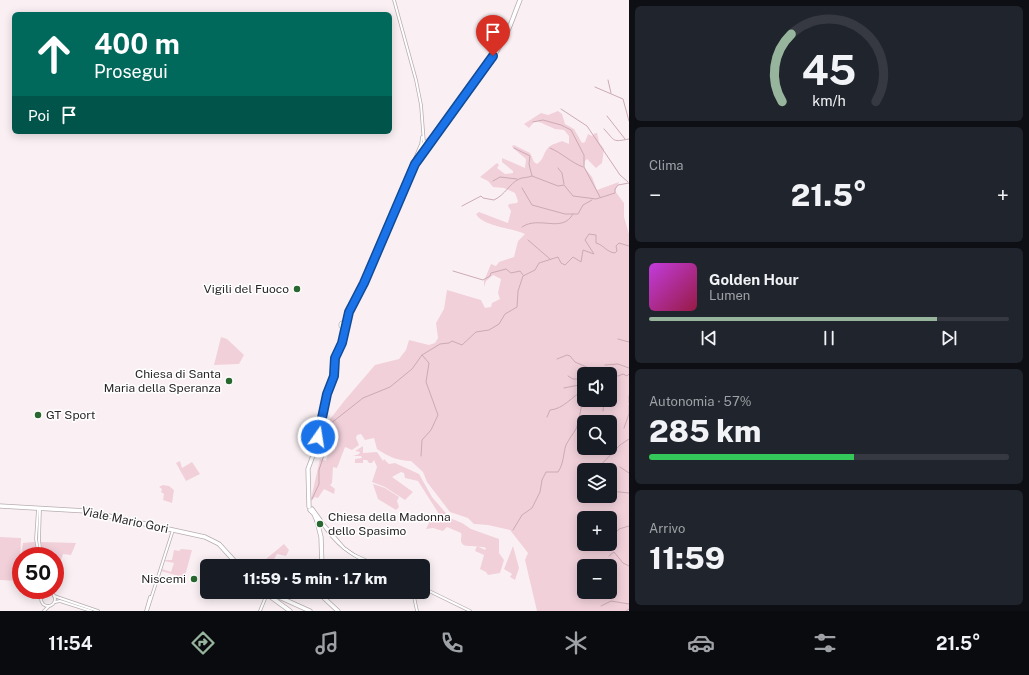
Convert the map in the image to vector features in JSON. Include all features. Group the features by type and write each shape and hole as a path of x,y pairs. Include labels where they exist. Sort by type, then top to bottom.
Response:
{"main road":[{"path":"322,559 319,521 310,508 308,469 315,450 327,394 334,376 335,358 343,338 344,326 423,146 432,138 480,76 499,47 520,0"},
{"name":"Viale Mario Gori","path":"0,506 86,511 173,530 210,539 222,547 232,559"},
{"path":"274,599 290,611"},
{"path":"280,599 310,611"},
{"path":"325,599 338,611"}],"street":[{"path":"394,0 413,67 421,105 423,146"},
{"path":"39,508 39,547"},
{"path":"319,521 344,548 363,559"},
{"path":"324,525 343,549 360,559"},
{"path":"146,611 173,530"},
{"path":"430,591 470,611"},
{"path":"42,599 44,611"},
{"path":"63,599 98,611"},
{"path":"260,611 266,599"},
{"path":"414,599 417,611"},
{"path":"44,611 49,606 60,601 91,611"},
{"path":"44,604 49,606"}],"shaded area":[{"path":"558,111 562,114 565,124 574,129 582,143 585,142 588,134 592,136 597,133 599,142 604,149 602,163 596,168 587,159 584,167 592,177 597,190 619,182 615,191 624,203 624,217 629,234 629,611 537,611 525,560 528,553 510,530 488,525 474,524 468,518 450,512 427,482 423,472 411,461 393,458 377,449 374,438 365,440 361,434 357,435 356,438 359,445 352,450 345,447 337,468 333,467 332,483 330,485 335,489 334,494 324,489 318,498 315,497 311,501 320,459 326,461 329,451 326,450 324,440 327,423 375,365 399,359 406,350 409,340 429,345 435,343 438,338 436,323 444,309 447,290 481,300 485,308 491,307 492,303 500,299 498,293 501,279 493,275 486,281 484,287 484,281 491,264 496,266 499,262 514,257 518,241 525,234 491,224 479,218 476,214 479,212 508,223 511,211 508,206 509,204 517,203 518,201 515,193 504,188 493,187 488,181 480,177 497,163 499,165 497,168 505,174 513,173 513,171 502,162 502,158 525,168 526,159 513,148 512,146 514,145 530,153 534,162 537,164 547,149 553,144 562,141 569,144 569,136 564,130 555,129 537,121 534,122 529,128 524,124 541,113 548,115"},
{"path":"221,337 227,339 244,355 239,364 214,365"},
{"path":"363,446 363,453 377,452 383,461 384,459 389,464 395,463 419,474 432,497 450,518 471,529 499,539 499,553 504,560 500,573 488,575 480,569 484,555 475,551 477,546 464,545 461,540 461,533 447,527 443,531 433,528 426,529 430,521 439,514 418,481 405,478 404,473 401,472 392,477 413,492 405,500 385,487 372,482 377,467 374,460 372,463 369,463 367,460 363,460 363,463 355,463 355,459 362,458 361,456 353,456 359,454 360,452 355,451"},
{"path":"180,461 182,468 192,462 200,474 186,481 176,463"},
{"path":"373,484 385,488 399,497 397,501 399,507 396,510 378,499"},
{"path":"163,485 169,486 174,490 172,503 163,500 164,494 161,492 162,489 159,487"},
{"path":"0,537 21,538 21,547 12,547 12,581 0,580"},
{"path":"35,542 36,547 22,547 23,543"},
{"path":"41,542 76,543 71,555 64,554 64,547 42,547"},
{"path":"284,544 289,550 286,556 277,554 274,559 266,559"},
{"path":"513,546 519,568 515,580 510,577 512,574 504,569"},
{"path":"181,549 192,550 183,583 182,577 161,571 162,569 171,572 174,563 164,560 172,560 174,550 179,551"}],"waterway":[{"path":"608,80 611,93"},
{"path":"595,87 623,99 629,121"},
{"path":"561,109 587,126 620,175 628,182"},
{"path":"607,116 625,139"},
{"path":"533,122 543,120 561,125 571,130 584,155 584,167 600,197"},
{"path":"604,129 613,139 617,141 629,139"},
{"path":"514,148 530,156 529,164 532,176 558,186 564,185 573,196 596,199 615,193 615,189 618,185 629,183"},
{"path":"550,148 583,167"},
{"path":"558,168 562,173 564,184"},
{"path":"462,206 481,196 483,198 494,200 502,195 516,181 521,178 532,176"},
{"path":"493,181 500,177 517,179"},
{"path":"522,188 532,205 565,214 578,214 583,205 592,200"},
{"path":"522,227 536,223 563,223 573,214"},
{"path":"312,499 319,484 319,470 326,449 326,439 330,424 363,398 390,387 412,369 422,355 440,344 449,343 452,341 462,345 476,332 489,330 499,324 505,314 517,307 518,291 523,276 535,270 539,263 558,257 561,263 565,265 573,257 581,262 583,250 594,254 585,240 589,234 596,235 596,243 615,253 617,251 616,246 619,243 629,246"},
{"path":"528,240 550,259"},
{"path":"453,271 483,280 490,276 491,273 506,269 511,273 520,271 523,275"},
{"path":"618,339 629,342"},
{"path":"421,456 422,440 431,430 438,415 426,382 429,363 422,355"},
{"path":"557,359 567,355 570,356 575,362 586,367"},
{"path":"605,365 618,364 629,368"},
{"path":"617,376 623,374 627,376 629,374"},
{"path":"568,376 573,379 577,379"},
{"path":"564,388 577,385"},
{"path":"547,417 550,410 564,405 577,395"},
{"path":"629,396 629,403"},
{"path":"624,428 629,414 629,405"},
{"path":"513,530 522,515 532,508 540,492 542,480 546,472 558,472 560,469 566,445 577,427 581,407"},
{"path":"603,407 603,411"},
{"path":"603,463 620,445 629,439"},
{"path":"620,467 629,473"},
{"path":"617,492 629,493"},
{"path":"617,531 619,529 629,526"},
{"path":"609,556 614,552 623,563 629,566"},
{"path":"601,606 611,601 629,604"}],"place":[{"name":"Vigili del Fuoco","path":"297,289"},
{"name":"Chiesa di Santa Maria della Speranza","path":"229,381"},
{"name":"GT Sport","path":"38,415"},
{"name":"Chiesa della Madonna dello Spasimo","path":"320,524"},
{"name":"Niscemi","path":"194,579"}],"route":[{"path":"318,437 327,394 334,376 335,358 345,334 345,326 349,312 364,283 415,164 423,150 480,76 493,56"}]}
